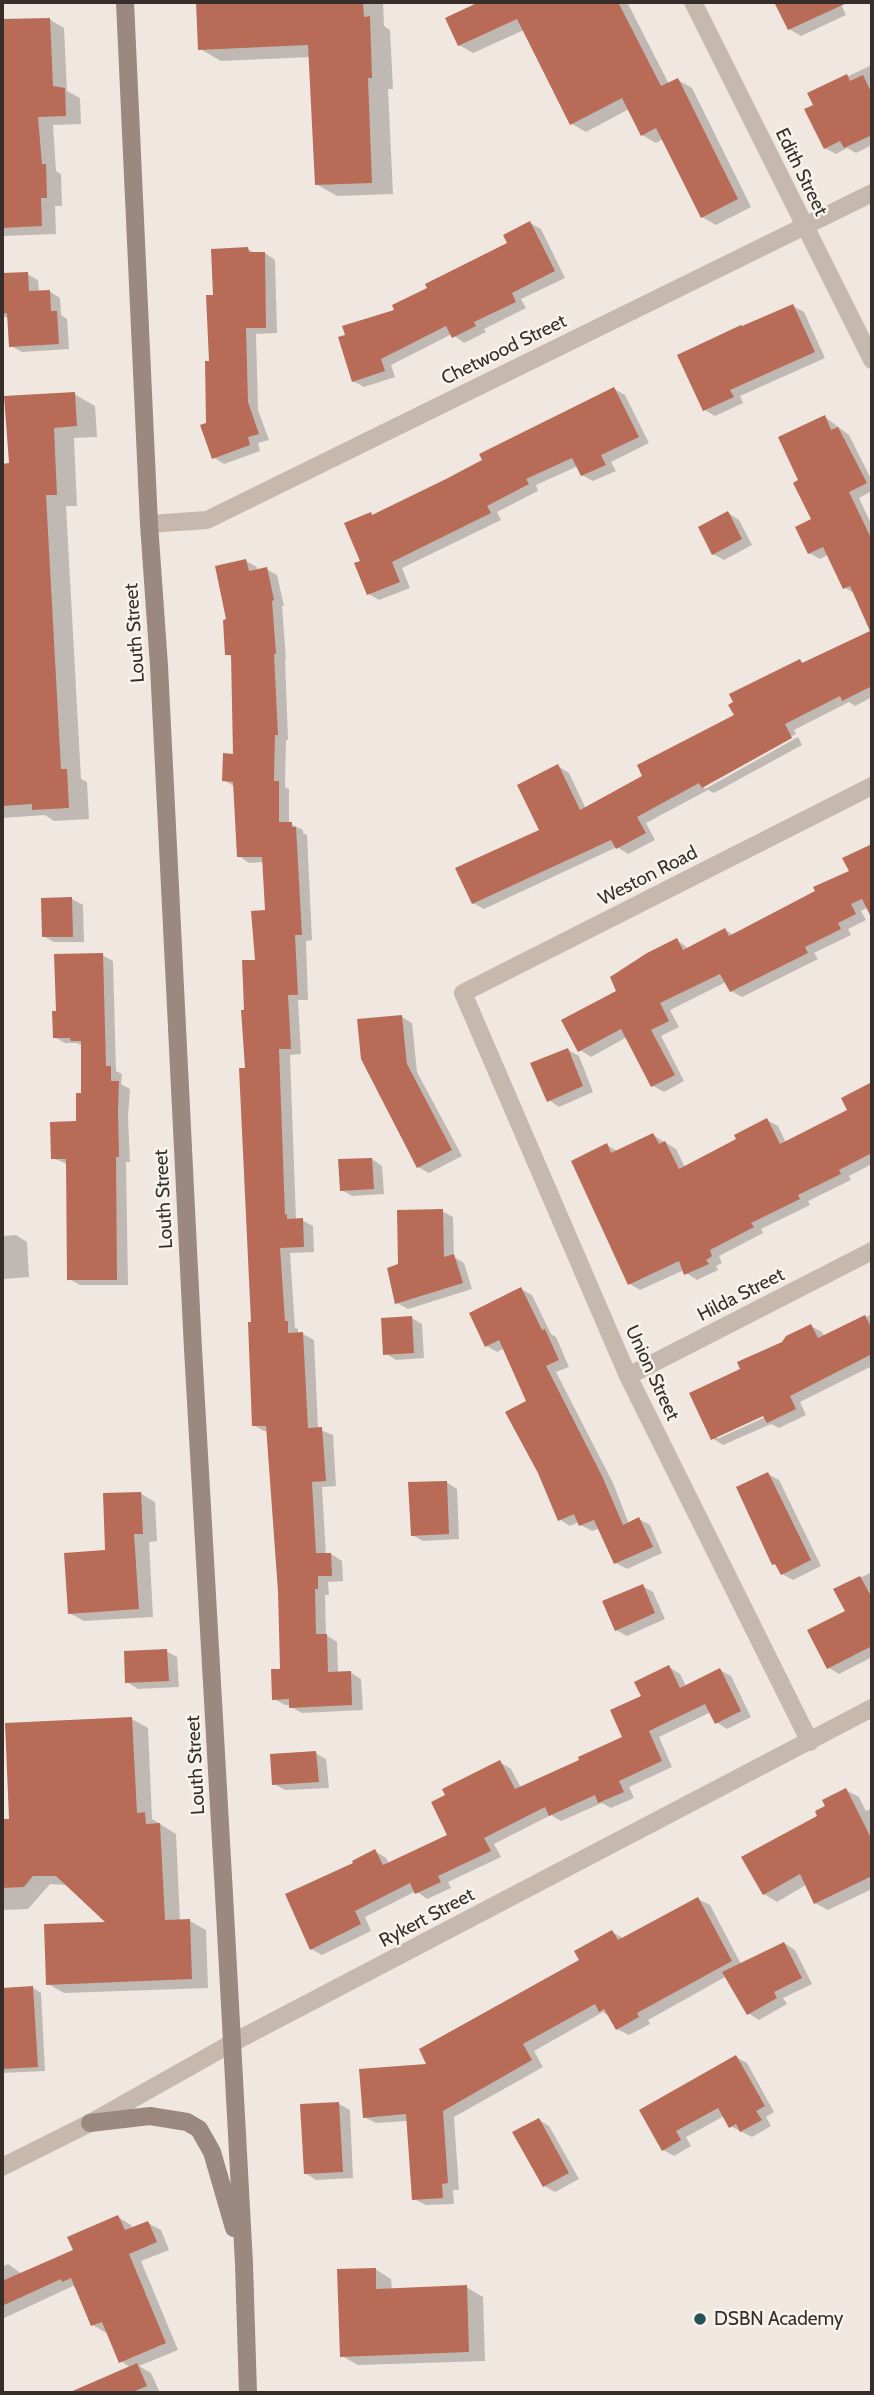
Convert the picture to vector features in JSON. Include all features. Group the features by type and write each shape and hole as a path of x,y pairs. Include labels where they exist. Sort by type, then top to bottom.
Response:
{"main road":[{"name":"Louth Street","path":"125,2 193,1363 244,2264 247,2393"},
{"path":"90,2123 150,2116 187,2122 199,2129 212,2152 223,2183 244,2264"}],"street":[{"name":"Edith Street","path":"693,2 872,360"},
{"name":"Chetwood Street","path":"149,524 206,520 872,193"},
{"name":"Weston Road","path":"472,1014 463,993 872,786"},
{"name":"Union Street","path":"472,1014 628,1376 810,1742"},
{"name":"Hilda Street","path":"628,1376 872,1251"},
{"name":"Rykert Street","path":"2,2167 90,2123 232,2043 872,1708"}],"building":[{"path":"196,2 363,2 364,17 370,16 372,78 368,78 372,183 315,185 308,45 198,50"},
{"path":"479,2 618,2 661,86 678,78 738,199 701,218 656,128 641,136 622,98 570,125 517,19 458,46 445,18"},
{"path":"774,2 849,2 788,30"},
{"path":"50,18 53,86 65,88 66,116 38,117 42,164 46,164 47,198 41,198 42,226 2,228 2,19"},
{"path":"847,74 850,81 863,75 872,94 872,135 844,148 840,141 824,149 804,109 813,105 807,93"},
{"path":"530,221 555,271 512,293 516,302 474,322 476,326 452,338 446,326 381,359 385,371 352,382 338,337 345,335 342,326 394,310 392,305 427,288 425,284 507,243 503,235"},
{"path":"248,247 249,252 265,252 266,328 246,328 248,402 259,434 248,437 250,445 212,459 200,425 206,423 205,361 209,361 206,295 213,295 211,249"},
{"path":"28,272 29,291 50,290 51,311 57,311 59,344 9,347 7,313 2,314 2,273"},
{"path":"793,304 815,352 730,390 734,397 703,411 677,355"},
{"path":"614,387 639,437 601,455 606,465 581,476 572,458 526,479 529,484 487,506 491,513 392,562 400,582 367,595 354,563 360,561 344,523 371,512 372,515 446,479 482,460 479,454"},
{"path":"75,392 77,426 54,428 57,495 46,495 61,769 67,769 69,808 32,810 32,804 2,806 2,464 9,463 4,396"},
{"path":"825,415 831,430 838,427 867,483 849,492 872,540 872,686 842,701 840,696 785,724 792,738 702,788 699,783 637,817 646,833 616,849 611,840 472,904 455,868 539,830 517,785 558,764 580,810 642,776 637,765 734,715 728,705 733,702 729,694 800,659 802,663 870,631 850,586 843,589 823,547 808,554 795,527 811,519 793,483 798,480 778,437"},
{"path":"728,511 742,539 712,555 698,527"},
{"path":"246,559 249,571 267,567 274,600 278,735 275,735 274,781 279,781 279,822 292,822 292,827 296,827 302,935 295,935 298,995 288,995 291,1049 279,1049 285,1215 287,1214 287,1219 303,1218 304,1247 280,1248 285,1321 288,1321 288,1333 303,1332 308,1428 322,1427 326,1481 312,1482 316,1553 331,1553 332,1576 318,1576 318,1589 315,1589 316,1634 327,1634 328,1672 351,1671 352,1705 289,1708 289,1699 272,1700 271,1669 280,1669 278,1591 266,1426 252,1426 248,1322 251,1322 239,1068 245,1068 241,1010 244,1010 242,960 255,960 251,911 265,910 262,857 237,857 233,782 222,781 223,753 233,754 231,655 225,655 223,620 226,619 215,566"},
{"path":"872,844 872,919 862,899 851,904 856,914 838,923 841,929 805,947 808,953 730,992 720,974 660,1003 669,1021 651,1030 675,1075 651,1087 621,1029 578,1052 561,1020 616,991 610,977 647,953 677,938 683,950 725,928 729,936 815,891 813,887 849,871 842,858"},
{"path":"72,897 73,937 42,937 41,898"},
{"path":"103,953 106,1066 111,1066 111,1081 119,1081 119,1157 116,1157 117,1280 67,1280 66,1159 51,1159 50,1122 76,1121 76,1093 81,1093 81,1041 53,1038 52,1011 56,1011 54,954"},
{"path":"402,1015 407,1064 452,1150 417,1168 361,1059 357,1019"},
{"path":"568,1048 583,1086 547,1102 530,1063"},
{"path":"872,1082 872,1159 870,1154 839,1170 841,1174 798,1195 800,1199 751,1223 754,1227 710,1250 712,1256 706,1260 709,1264 684,1275 679,1261 628,1285 571,1161 607,1143 611,1153 653,1133 659,1144 665,1141 679,1169 736,1139 734,1135 767,1118 780,1144 847,1110 841,1098"},
{"path":"372,1158 374,1189 340,1191 338,1159"},
{"path":"443,1209 444,1257 454,1254 463,1283 395,1304 387,1268 398,1264 397,1210"},
{"path":"521,1287 559,1360 546,1366 602,1476 623,1525 639,1517 653,1547 614,1564 594,1520 579,1526 574,1514 558,1521 538,1473 505,1412 526,1401 499,1340 485,1347 469,1313"},
{"path":"865,1315 872,1329 872,1354 790,1396 796,1409 767,1423 763,1416 711,1440 689,1393 740,1369 737,1362 782,1342 786,1336 811,1324 818,1338"},
{"path":"412,1316 414,1353 383,1355 381,1318"},
{"path":"768,1472 811,1560 781,1575 775,1564 772,1565 736,1487"},
{"path":"447,1481 449,1534 411,1536 408,1482"},
{"path":"141,1492 143,1534 134,1534 139,1609 68,1614 64,1553 105,1550 103,1493"},
{"path":"860,1576 872,1598 872,1646 827,1669 807,1630 845,1611 833,1589"},
{"path":"643,1584 655,1613 615,1631 602,1601"},
{"path":"167,1649 169,1681 125,1683 124,1651"},
{"path":"669,1665 680,1688 720,1668 741,1711 715,1724 705,1704 649,1731 662,1761 619,1781 624,1792 598,1803 595,1795 549,1816 545,1807 484,1838 491,1851 438,1876 441,1882 415,1894 410,1883 355,1911 361,1924 310,1950 285,1894 353,1863 352,1861 375,1849 383,1865 447,1835 431,1802 445,1795 442,1789 500,1760 515,1789 622,1737 610,1710 641,1696 634,1682"},
{"path":"132,1717 137,1813 145,1812 146,1824 160,1823 165,1920 190,1919 192,1979 46,1985 44,1924 105,1922 56,1876 33,1876 24,1887 2,1888 2,1819 9,1819 5,1723"},
{"path":"316,1751 319,1782 272,1785 270,1754"},
{"path":"846,1788 872,1840 872,1876 814,1904 800,1874 763,1895 741,1857 817,1816 815,1811 825,1806 822,1800"},
{"path":"698,1897 732,1961 637,2013 639,2017 616,2030 604,2009 599,2012 595,2004 523,2044 532,2060 443,2111 448,2183 442,2184 443,2198 412,2200 406,2114 363,2118 359,2069 426,2064 419,2049 579,1960 574,1951 612,1930 618,1940"},
{"path":"784,1942 802,1978 774,1992 777,1998 747,2015 722,1972"},
{"path":"33,1986 38,2067 2,2069 2,1988"},
{"path":"736,2055 765,2106 756,2111 762,2120 740,2132 736,2124 729,2128 718,2108 676,2131 681,2140 662,2151 639,2110"},
{"path":"339,2102 343,2172 304,2174 300,2104"},
{"path":"539,2118 569,2173 543,2187 512,2132"},
{"path":"118,2215 125,2230 148,2221 157,2242 129,2254 166,2343 119,2363 102,2322 91,2326 71,2278 62,2282 61,2279 2,2306 2,2281 73,2250 67,2237"},
{"path":"376,2268 376,2289 467,2285 469,2352 340,2357 337,2269"},
{"path":"137,2363 147,2386 130,2393 68,2393"}],"place":[{"name":"DSBN Academy","path":"700,2319"}]}
